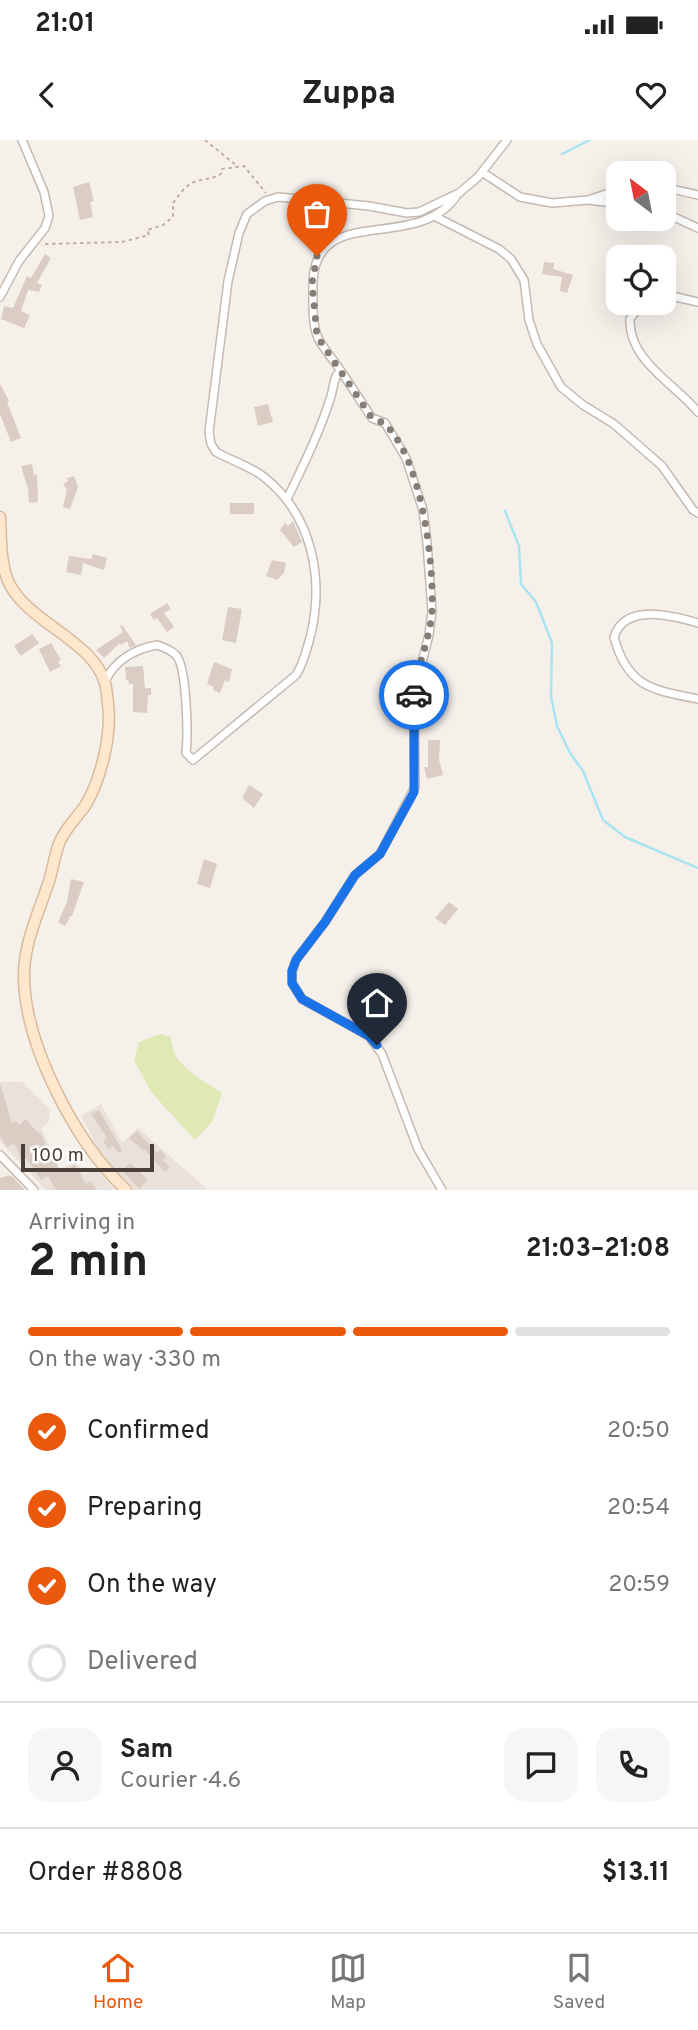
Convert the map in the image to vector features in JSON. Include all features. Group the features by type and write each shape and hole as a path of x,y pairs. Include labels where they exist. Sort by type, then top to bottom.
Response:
{"main road":[{"path":"0,517 4,565 9,584 31,610 84,652 104,681 110,727 104,757 86,804 62,838 30,932 23,976 44,1067 90,1148 126,1190"}],"street":[{"path":"0,297 19,261 45,228 49,211 38,174 22,140"},
{"path":"442,1190 418,1149 382,1054 374,1040 302,999 292,983 296,960 325,922 355,875 380,854 414,792 414,693 429,635 432,611 424,521 412,473 385,424 372,418 321,342 315,326 312,283 317,256 327,246 347,235 405,227 434,216 482,172 507,140"},
{"path":"482,172 520,197 558,203 589,200 606,202"},
{"path":"676,190 698,195"},
{"path":"589,200 606,194"},
{"path":"104,681 111,669 140,650 157,645 175,654 182,670 186,706 186,753 193,760 296,675 302,663 316,612 316,582 310,540 287,499 265,477 216,452 209,432 228,281 239,233 247,214 272,198 369,206 407,213 425,210 457,195"},
{"path":"434,216 499,250 511,260 524,280 537,344 562,387 583,405 614,424 662,466 693,510 698,513"},
{"path":"676,218 698,228"},
{"path":"676,297 698,302"},
{"path":"633,315 630,318 635,342 645,360 698,412"},
{"path":"287,499 307,460 330,400 335,376 340,371"},
{"path":"698,623 682,618 633,615 624,619 614,636 620,658 630,674 650,687 698,699"},
{"path":"0,1155 34,1190"}],"path":[{"path":"205,140 238,166"},
{"path":"33,243 86,244 138,239 149,235 147,230 163,225 173,216 173,203 186,187 194,182 214,179 225,167 244,166 260,188 272,198"}],"shaded area":[{"path":"0,1082 22,1082 50,1109 49,1122 41,1128 60,1169 76,1162 85,1175 95,1168 114,1190 46,1190 0,1141"},
{"path":"101,1104 122,1143 138,1128 208,1190 133,1190 100,1152 81,1116"}],"green space":[{"path":"160,1034 171,1037 176,1056 189,1070 222,1093 212,1122 195,1140 151,1092 134,1060 139,1042"}],"building":[{"path":"89,182 94,201 90,202 93,217 80,220 73,187"},
{"path":"45,254 51,258 37,283 42,285 39,292 28,290 21,311 30,315 24,328 1,319 4,306 13,308 27,276 31,278"},
{"path":"544,262 554,263 553,269 573,275 567,293 560,291 562,277 542,274"},
{"path":"0,384 9,401 7,402 21,438 11,442 0,414"},
{"path":"268,404 273,422 258,426 254,407"},
{"path":"32,464 34,475 37,474 38,502 29,503 21,466"},
{"path":"74,476 78,487 70,509 63,507 67,490 63,484 68,481 67,478"},
{"path":"230,503 254,503 254,514 230,514"},
{"path":"293,521 302,542 294,547 280,530 285,523 288,526"},
{"path":"93,554 107,558 104,570 83,563 81,575 66,572 69,556 91,559"},
{"path":"272,560 286,563 284,573 277,580 266,576"},
{"path":"167,603 171,609 164,613 174,627 167,632 157,618 154,620 150,614"},
{"path":"228,607 242,609 236,643 222,640"},
{"path":"122,625 136,645 130,648 127,641 121,645 120,643 104,658 96,650 123,632 120,626"},
{"path":"32,634 39,643 21,656 14,646"},
{"path":"51,643 61,660 58,662 61,666 50,672 39,649"},
{"path":"214,662 232,669 229,682 225,680 220,693 207,684"},
{"path":"143,666 145,688 151,688 147,713 133,712 133,684 126,680 125,667"},
{"path":"428,740 440,740 439,760 443,775 427,779 424,767 428,767"},
{"path":"249,785 263,794 254,808 242,798"},
{"path":"204,859 217,864 210,888 197,884"},
{"path":"71,879 84,882 72,916 65,926 58,922 67,902"},
{"path":"449,902 458,909 445,925 435,918"},
{"path":"0,1083 12,1123 16,1121 19,1125 26,1119 40,1132 60,1173 75,1165 86,1184 91,1181 97,1190 56,1190 48,1176 41,1180 25,1157 21,1158 14,1143 7,1147 0,1136"},
{"path":"99,1110 122,1150 118,1153 113,1146 108,1149 103,1141 107,1138 91,1114"},
{"path":"137,1131 157,1153 160,1150 166,1157 163,1160 170,1168 165,1172 145,1150 129,1138"},
{"path":"130,1163 148,1180 139,1189 122,1170"},
{"path":"9,1175 25,1190 0,1190 0,1178"}],"waterway":[{"path":"562,154 590,140"},
{"path":"505,511 519,546 521,584 536,602 552,643 551,696 557,726 570,753 583,771 603,820 625,837 698,868"}],"way so far":[{"path":"317,256 312,283 317,336 372,418 385,424 396,440 412,473 423,510 432,611 414,695"}],"route":[{"path":"377,1045 369,1036 302,999 292,983 292,971 296,960 325,922 355,875 380,854 414,792 414,695"}]}
